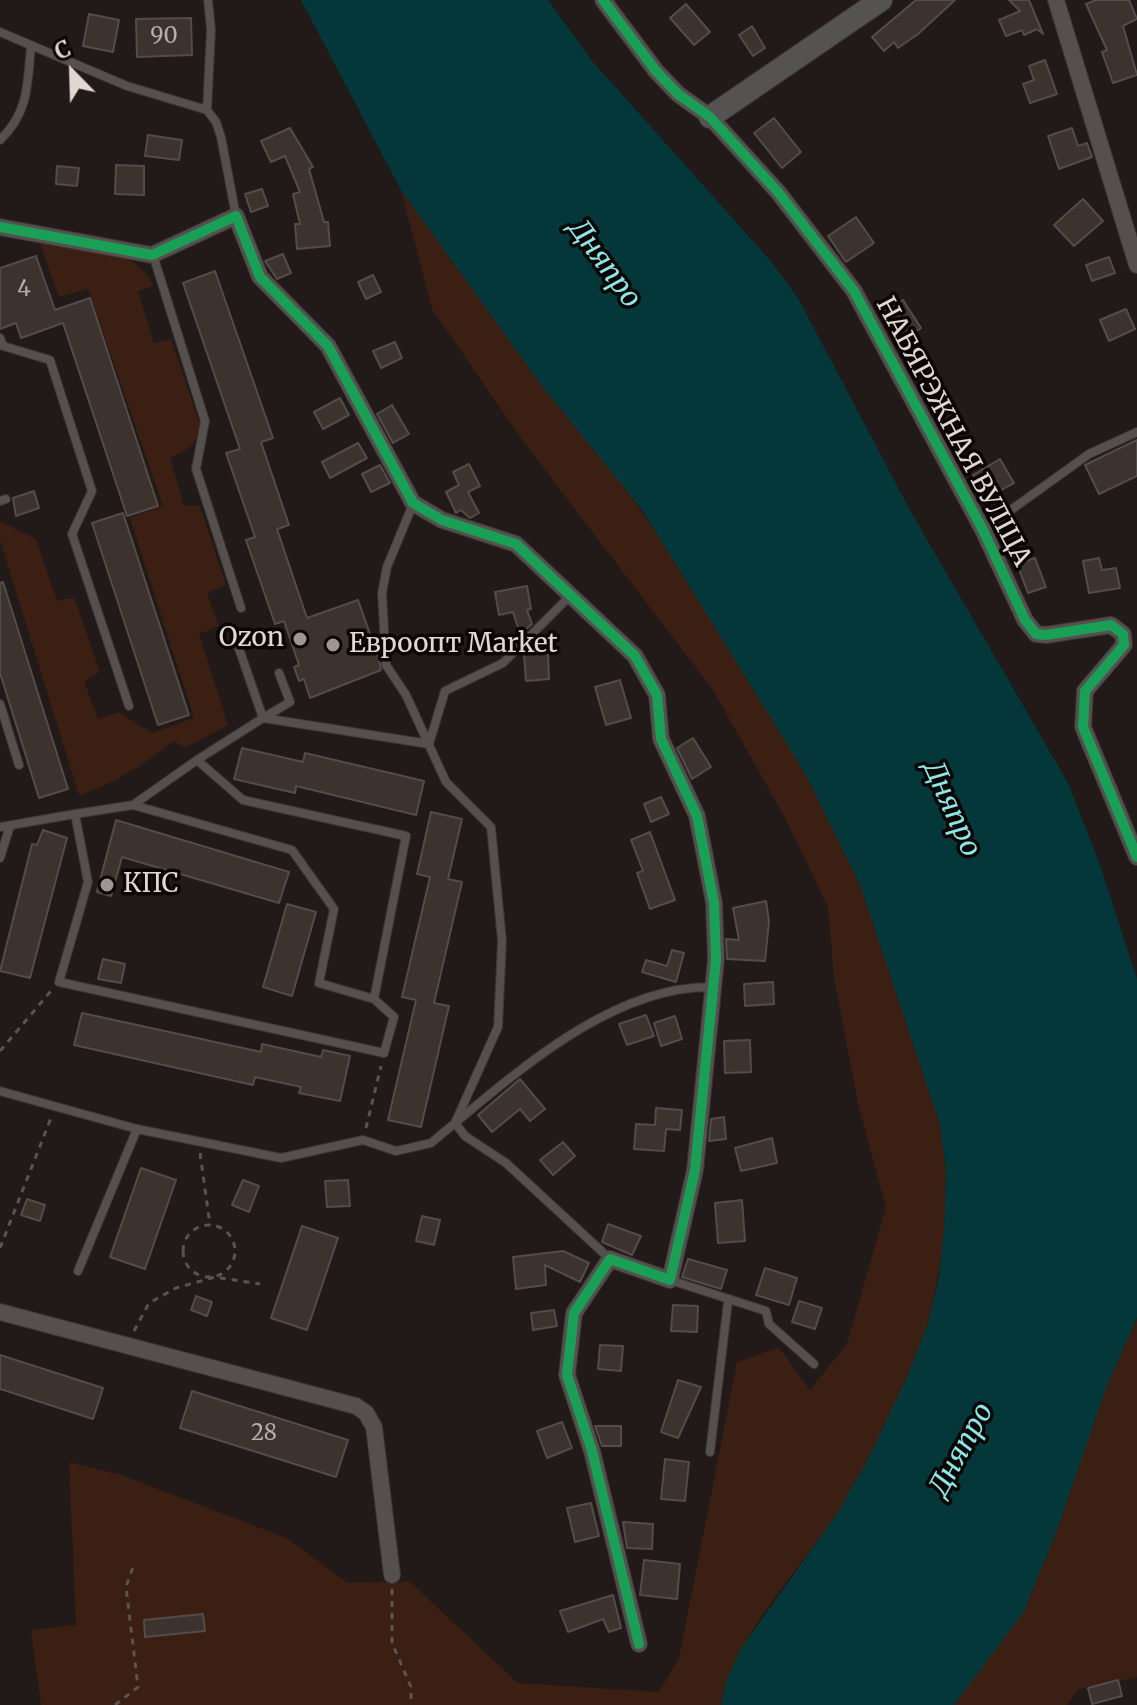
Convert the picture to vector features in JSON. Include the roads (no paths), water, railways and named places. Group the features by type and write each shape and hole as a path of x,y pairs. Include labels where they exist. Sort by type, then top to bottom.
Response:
{"street":[{"name":"НАБЯРЭЖНАЯ ВУЛІЦА","path":"603,0 656,71 678,94 710,117 778,192 854,291 983,530 1025,620 1036,634 1111,625 1130,633 1124,645 1085,691 1083,727 1137,857"},
{"path":"710,117 881,0"},
{"path":"1056,0 1137,265"},
{"path":"0,227 152,255 236,216 260,277 328,346 413,503 442,520 516,544 635,656 657,695 661,739 697,816 714,903 714,987 701,1078 695,1170 670,1280 610,1259 574,1313 567,1375 592,1451 639,1644"},
{"path":"0,1312 356,1406 366,1413 374,1427 392,1575"}],"lane":[{"path":"208,0 211,30 207,110 221,137 236,216"},
{"path":"0,32 127,86 207,110"},
{"path":"0,140 18,123 27,89 31,47"},
{"path":"152,255 205,421 196,469 241,608"},
{"path":"0,338 3,346 50,360 92,491 72,534 129,706"},
{"path":"983,530 1089,454 1137,432"},
{"path":"413,503 387,567 382,593 382,639 386,665 406,695 446,782 491,827 502,941 498,1027 455,1123"},
{"path":"429,744 445,691 503,663 569,597"},
{"path":"236,640 263,718"},
{"path":"133,805 197,760 290,702 279,673"},
{"path":"0,704 19,765"},
{"path":"263,718 429,744"},
{"path":"197,760 243,800 406,836 374,999"},
{"path":"0,858 5,827 75,814 133,805 292,850 334,909 319,983 374,999 394,1017 384,1053 59,982 88,882 75,814"},
{"path":"0,1091 137,1129 281,1158 363,1140 396,1151 431,1143 526,1065 607,1015 684,986 714,987"},
{"path":"455,1123 465,1136 506,1163 610,1259"},
{"path":"78,1271 137,1129"},
{"path":"670,1280 728,1302 766,1311 769,1324 814,1364"},
{"path":"710,1452 728,1302"}],"water":[{"name":"Дняпро","path":"301,0 548,0 593,62 769,259 798,298 911,512 1068,783 1099,862 1137,979 1137,1318 1107,1386 1054,1538 1023,1613 954,1705 721,1705 727,1679 740,1650 837,1514 868,1459 908,1375 927,1326 939,1278 944,1229 946,1170 940,1125 860,885 806,775 643,511 542,386 401,190"}],"place":[{"name":"Ozon","path":"300,639"},
{"name":"Евроопт Market","path":"333,645"},
{"name":"КПС","path":"107,885"}]}
